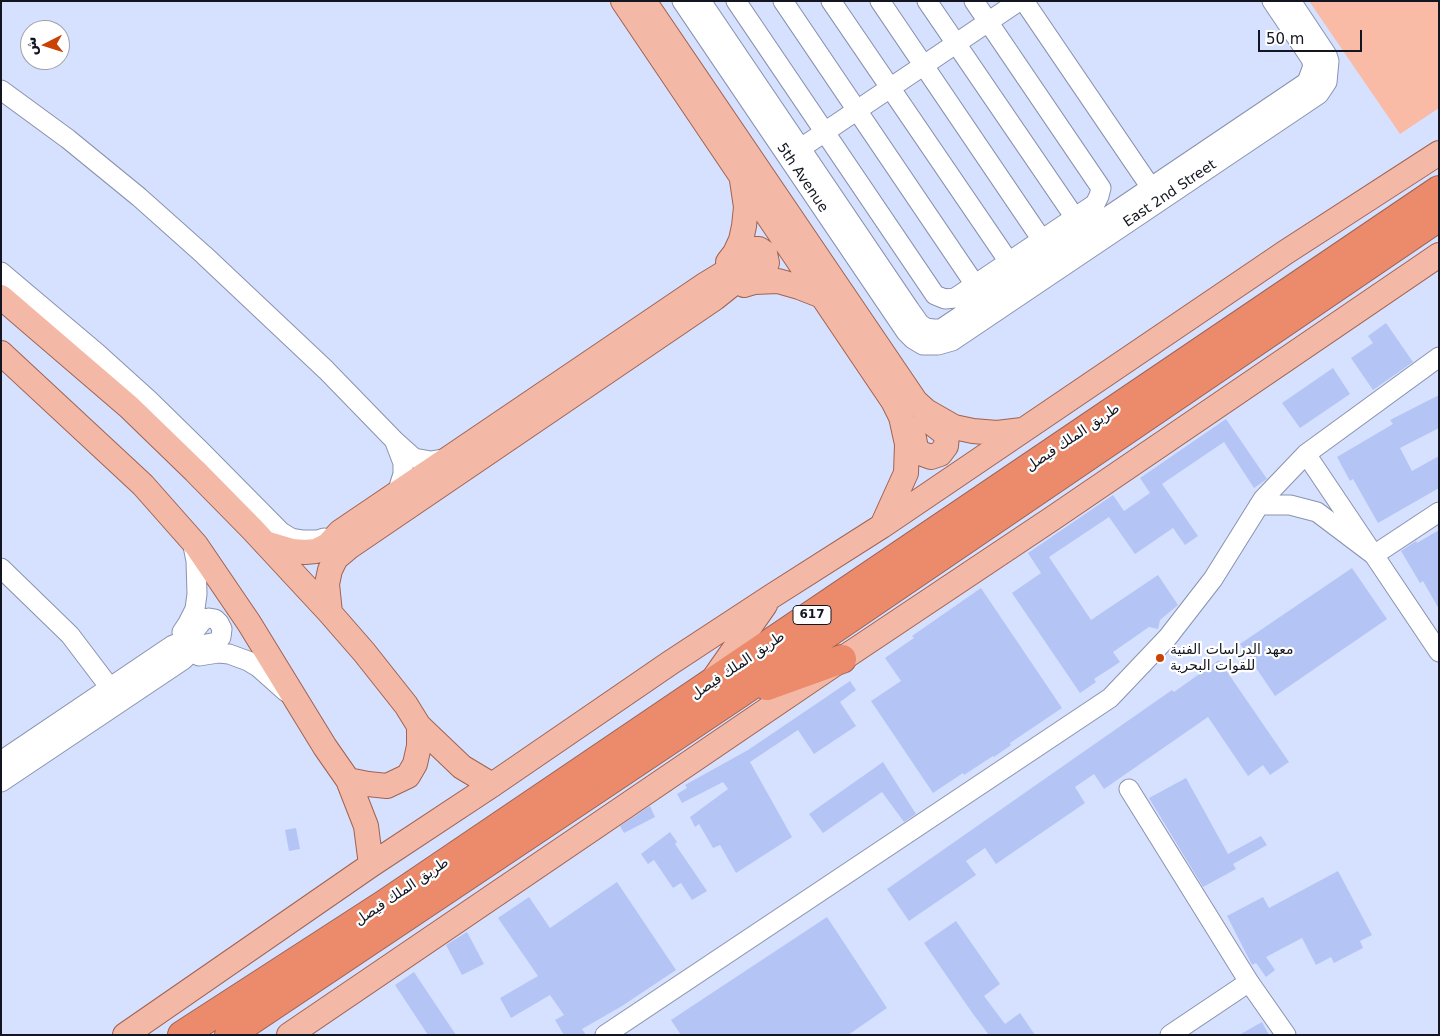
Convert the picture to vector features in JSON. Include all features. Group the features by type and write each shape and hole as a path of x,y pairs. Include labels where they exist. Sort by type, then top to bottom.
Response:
{"highway":[{"name":"طريق الملك فيصل","path":"182,1035 386,903 1439,190"},
{"name":"طريق الملك فيصل","path":"229,1035 737,695 1439,216"},
{"path":"737,695 775,684 842,659"}],"main road":[{"path":"623,1 822,296 900,396 916,402 926,411 954,427 997,433 1024,430"},
{"path":"644,1 900,396 901,417 905,430 908,460 902,486 882,526"},
{"path":"124,1035 370,865 492,785 670,663 882,526 1286,252 1439,153"},
{"path":"330,613 327,584 330,570 336,558 710,291 736,253 741,240 746,208 741,176"},
{"path":"289,1035 842,659 1070,507 1439,254"},
{"path":"265,543 292,551 316,551 328,545 340,532 449,458 710,291 765,281 788,284 822,296"},
{"path":"1,297 129,407 195,471 330,613 406,704 419,726 462,767 492,785"},
{"path":"1,353 143,485 192,541 249,623 325,748 348,780 366,826 370,865"},
{"path":"709,685 772,596"},
{"path":"348,780 387,786 408,776 415,764 419,746 419,726"}],"street":[{"name":"5th Avenue","path":"682,1 906,332 922,344 927,336 920,324 701,1"},
{"path":"736,1 936,295 944,299 985,299"},
{"path":"783,1 985,299"},
{"path":"831,1 1009,262"},
{"path":"880,1 1042,240"},
{"path":"927,1 1084,232"},
{"path":"974,1 1101,188 1084,232"},
{"path":"800,148 1020,1"},
{"path":"1024,1 1156,194"},
{"name":"East 2nd Street","path":"927,336 941,329 1084,232 1156,194 1307,82 1313,66 1311,59 1285,6"},
{"path":"1,90 68,139 190,242 319,363 414,458 431,461 449,458"},
{"path":"985,299 1009,262 1042,240 1084,232"},
{"path":"1,272 98,353 149,400 281,532 291,538 318,540 340,532"},
{"path":"605,1035 1110,698 1168,637 1213,579 1258,505 1306,454 1439,357"},
{"path":"395,441 403,463 403,474 398,493"},
{"path":"1306,454 1438,650"},
{"path":"1258,505 1290,505 1317,512 1374,555"},
{"path":"1374,555 1439,512"},
{"path":"178,653 194,609 197,594 196,561 192,541"},
{"path":"1,568 70,635 115,695"},
{"path":"1,761 115,695 178,653 229,654 239,658 258,667 298,702"},
{"path":"1,782 115,695"},
{"path":"1129,790 1249,982 1286,1035"},
{"path":"1170,1035 1249,982"}],"shaded area":[{"path":"1309,1 1439,1 1439,108 1400,134"}],"building":[{"path":"1386,323 1413,362 1373,390 1351,358 1373,343 1368,336"},
{"path":"1333,368 1350,394 1300,428 1282,403"},
{"path":"1439,395 1439,428 1400,448 1412,471 1439,456 1439,488 1378,523 1353,479 1350,481 1337,457 1393,424 1390,420"},
{"path":"1226,419 1267,479 1254,488 1224,442 1162,484 1198,536 1185,545 1173,528 1135,554 1109,517 1049,557 1091,620 1158,575 1178,605 1160,620 1158,629 1149,627 1113,652 1120,662 1094,679 1096,682 1080,693 1012,593 1041,573 1028,553 1113,495 1124,511 1150,493 1140,478"},
{"path":"1439,530 1439,609 1423,581 1420,583 1401,551"},
{"path":"1352,568 1387,619 1275,696 1240,644"},
{"path":"981,588 1062,708 1010,743 1011,745 994,757 964,775 963,773 933,793 871,701 901,681 885,658 914,638 912,636"},
{"path":"1219,660 1289,762 1270,775 1263,765 1248,776 1208,717 1104,789 1094,774 1075,787 1085,803 996,864 985,848 966,861 976,875 909,921 887,889 1172,690 1174,692"},
{"path":"850,681 856,690 840,702 856,726 814,754 798,730 750,762 792,837 736,873 720,845 713,848 699,824 695,827 690,817 728,789 723,782 682,803 677,794 687,788 685,785 748,750"},
{"path":"883,762 916,814 904,822 882,792 823,833 809,814"},
{"path":"1186,778 1228,854 1261,836 1267,845 1233,864 1236,869 1203,887 1149,798"},
{"path":"650,806 655,817 624,833 620,826"},
{"path":"296,828 300,849 289,851 285,830"},
{"path":"670,832 677,842 675,844 707,891 692,900 681,883 673,888 654,860 648,864 641,854"},
{"path":"1338,871 1372,935 1360,941 1363,948 1334,963 1331,957 1316,965 1302,938 1266,957 1275,970 1266,977 1256,963 1252,965 1227,916 1263,897 1269,908"},
{"path":"617,882 676,970 622,1006 582,1029 586,1035 564,1035 555,1020 564,1015 550,995 511,1018 500,998 538,976 498,918 529,897 550,928"},
{"path":"827,917 887,1008 848,1035 681,1035 671,1020"},
{"path":"956,921 1000,984 984,996 1005,1024 1020,1013 1035,1035 989,1035 973,1014 924,943"},
{"path":"467,932 484,964 462,975 446,945"},
{"path":"414,972 456,1035 428,1035 395,985"},
{"path":"1262,1022 1269,1035 1239,1035"}],"place":[{"name":"معهد الدراسات الفنية للقوات البحرية","path":"1160,658"}]}
